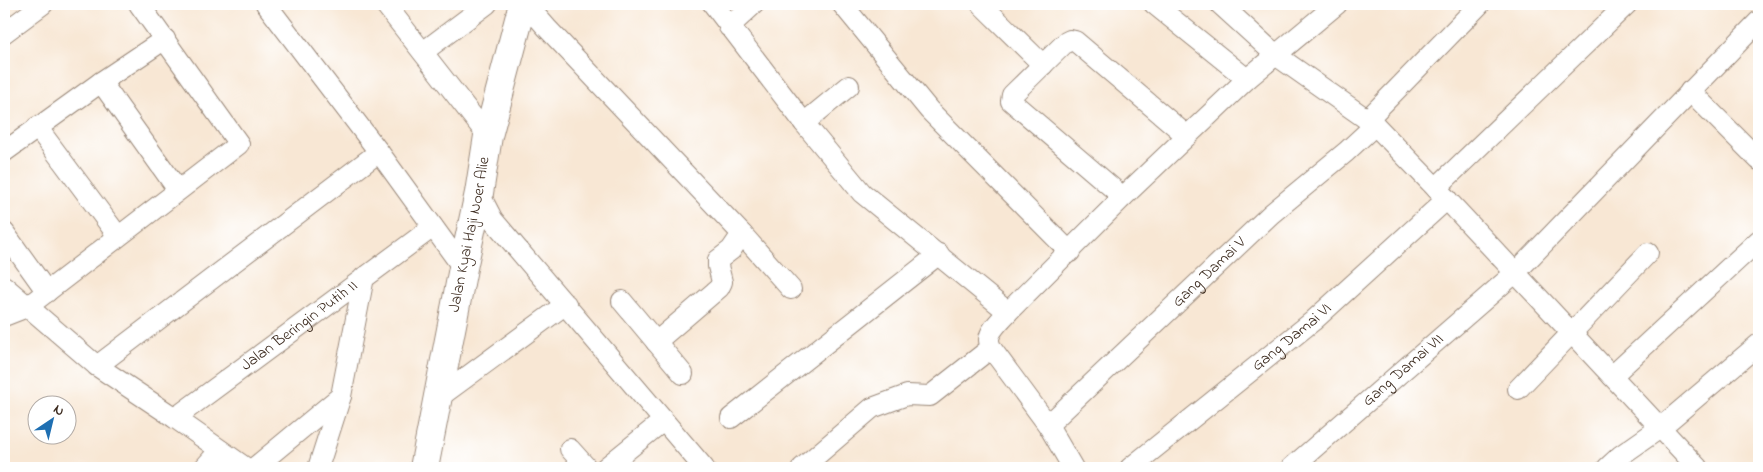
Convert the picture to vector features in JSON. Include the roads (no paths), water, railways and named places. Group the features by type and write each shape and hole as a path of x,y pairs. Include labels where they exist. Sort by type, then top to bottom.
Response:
{"street":[{"path":"4,33 43,4"},
{"path":"4,316 27,307 239,144 140,4"},
{"path":"266,4 379,152 429,230 463,268"},
{"path":"385,4 488,136"},
{"path":"423,52 488,4"},
{"path":"525,4 742,234 791,289"},
{"name":"Jalan Kyai Haji Noer Alie","path":"424,468 479,193 488,136 525,4"},
{"path":"712,4 804,123 862,193 1008,312"},
{"path":"729,27 754,4"},
{"path":"842,4 929,110 1070,252"},
{"path":"981,4 1043,65"},
{"path":"1154,4 1247,79"},
{"path":"1220,4 1277,56 1371,122 1573,333 1698,468"},
{"path":"1073,468 1048,425 991,348 989,339 991,334 1008,312 1123,197 1247,79 1277,56 1337,4"},
{"name":"Gang Damai V","path":"1048,425 1271,214 1346,152 1371,122 1480,4"},
{"name":"Gang Damai VI","path":"1130,468 1313,321 1441,194 1627,4"},
{"name":"Gang Damai VII","path":"1291,468 1516,273 1759,21"},
{"path":"4,152 101,82 165,40"},
{"path":"1123,197 1011,101 1012,95 1066,42 1070,40 1075,41 1187,136"},
{"path":"101,82 178,190"},
{"path":"804,123 849,86"},
{"path":"1690,91 1759,160"},
{"path":"37,127 118,236"},
{"path":"97,366 379,152"},
{"path":"479,193 493,220 704,468"},
{"name":"Jalan Beringin Putih II","path":"175,418 429,230"},
{"path":"4,232 47,292"},
{"path":"656,342 720,288 722,282 718,260 731,250 742,234"},
{"path":"1612,376 1759,240"},
{"path":"1518,389 1648,253"},
{"path":"732,418 939,254"},
{"path":"318,468 341,396 364,277"},
{"path":"4,286 97,366 246,468"},
{"path":"622,301 683,374"},
{"path":"438,398 566,304"},
{"path":"1607,468 1620,456 1660,428 1759,344"},
{"path":"802,468 872,408 907,395 930,396 991,348"},
{"path":"254,468 341,396"},
{"path":"606,468 663,421"},
{"path":"570,448 587,468"},
{"path":"204,468 220,450"}]}
